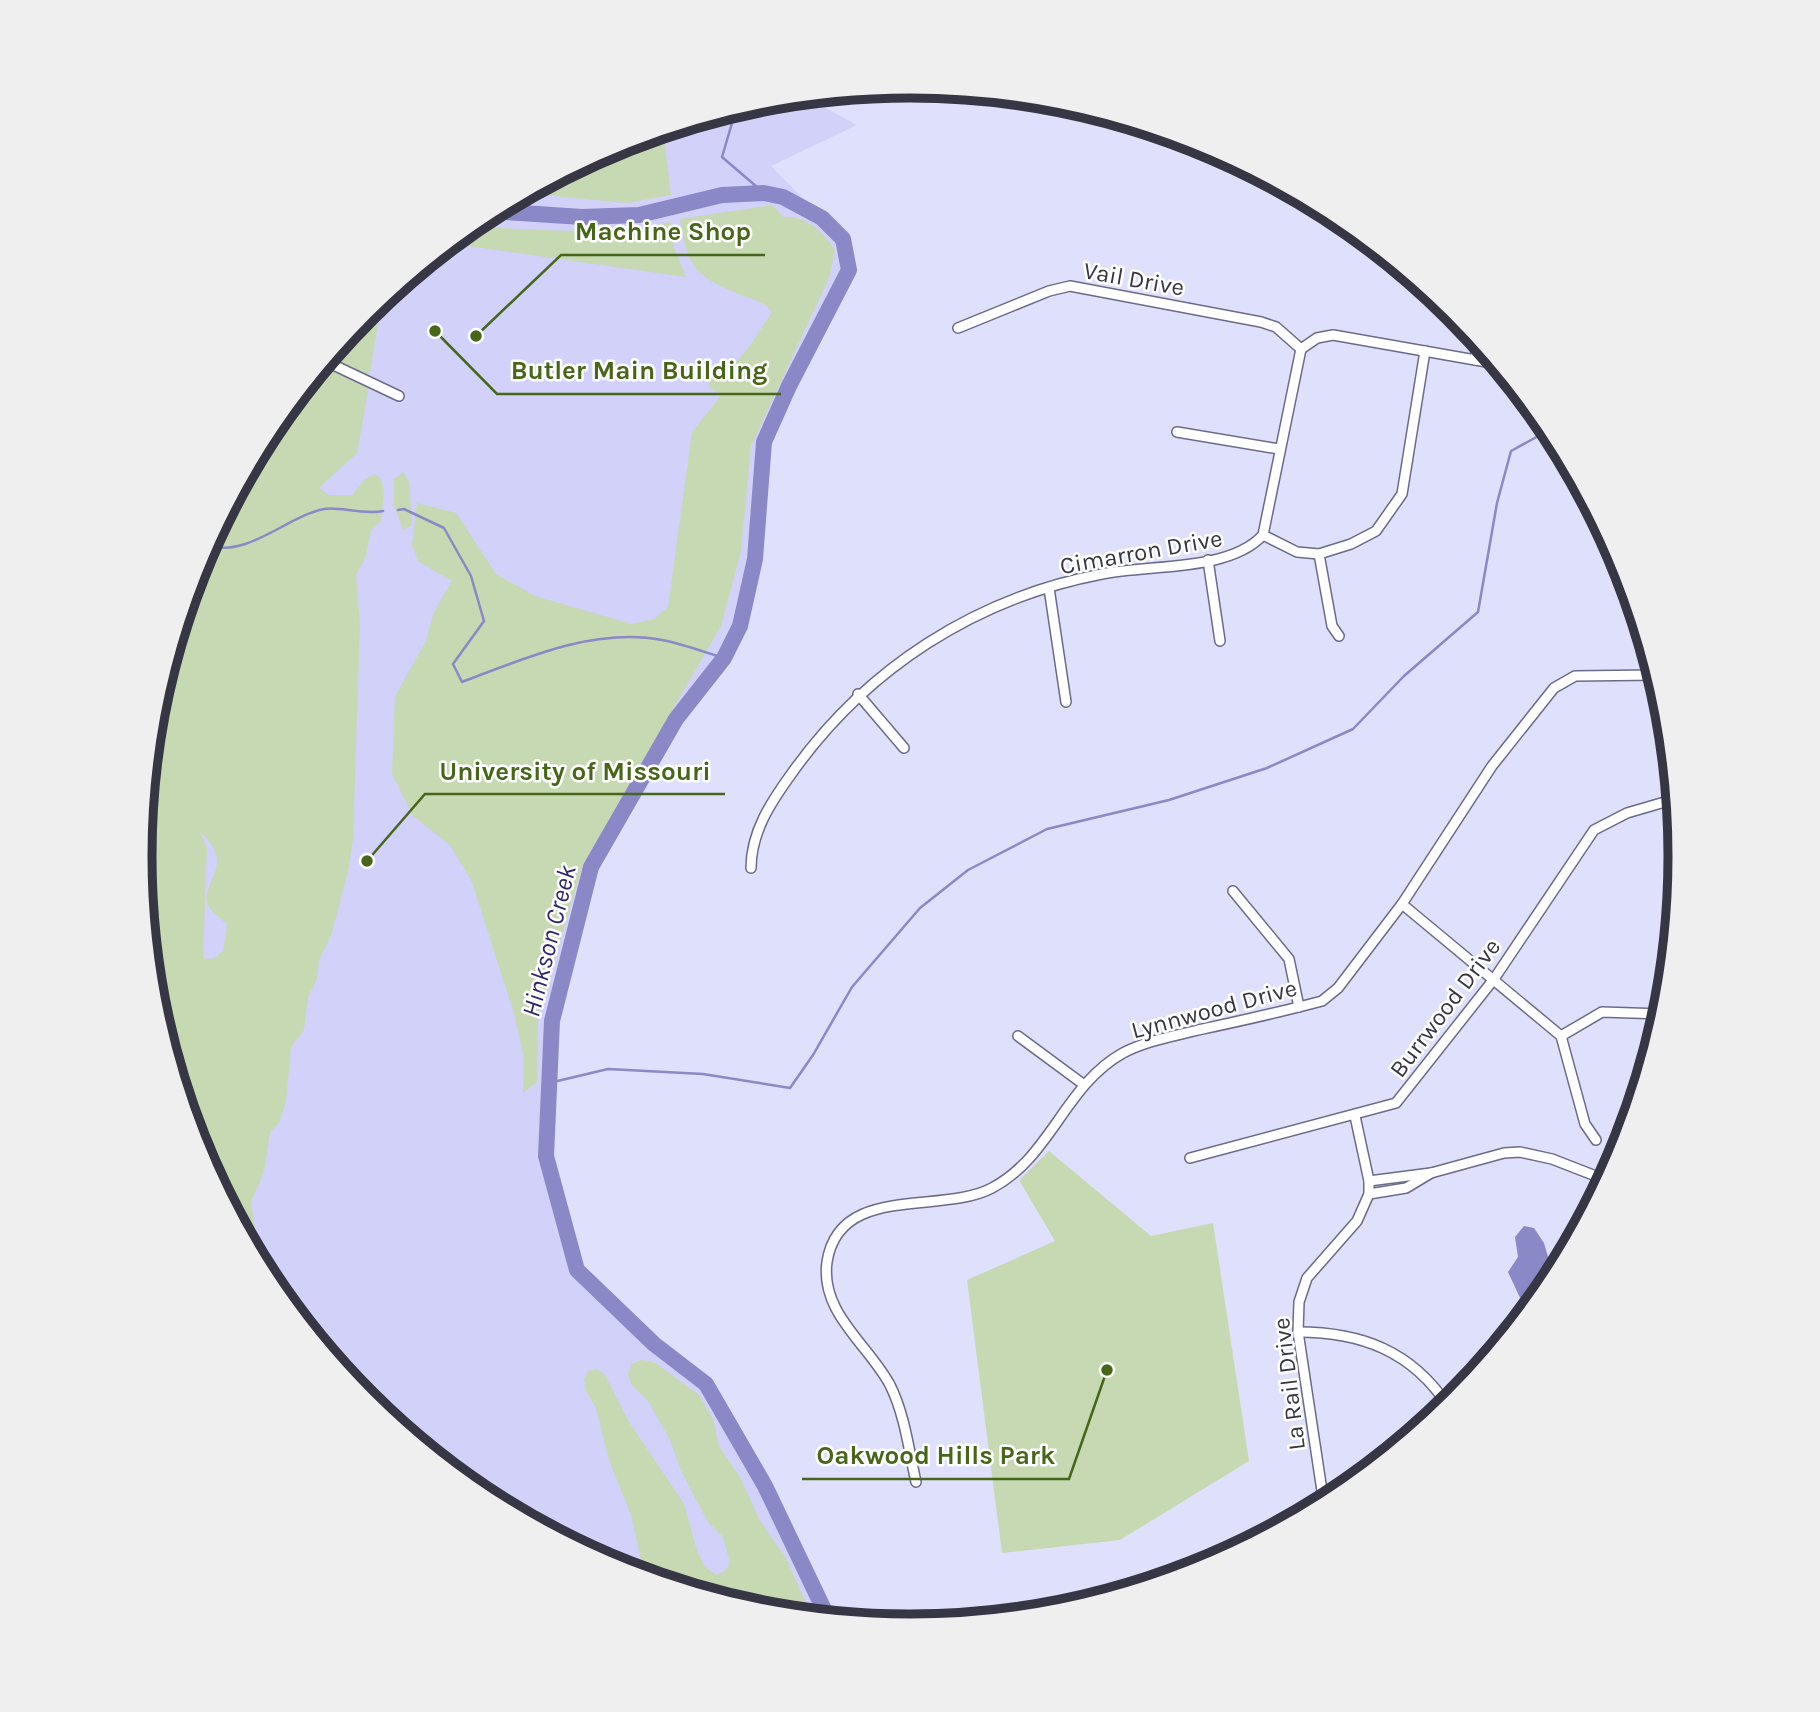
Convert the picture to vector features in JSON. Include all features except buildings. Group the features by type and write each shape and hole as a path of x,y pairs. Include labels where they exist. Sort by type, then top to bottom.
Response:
{"street":[{"name":"Vail Drive","path":"958,328 1049,291 1070,286 1261,322 1276,327 1301,349"},
{"path":"1425,351 1402,494 1376,531 1351,544 1319,554 1297,552 1263,535 1301,349 1317,338 1333,335 1425,351 1484,362"},
{"path":"1475,360 1476,352"},
{"path":"333,365 399,397"},
{"path":"1177,432 1279,449"},
{"name":"Cimarron Drive","path":"751,868 751,847 773,799 815,740 858,694 893,665 939,635 993,607 1049,588 1101,574 1230,557 1251,548 1263,535"},
{"path":"1319,554 1332,626 1339,636"},
{"path":"1208,560 1220,641"},
{"path":"1049,588 1066,702"},
{"name":"Lynnwood Drive","path":"916,1482 904,1430 890,1387 839,1317 827,1287 827,1263 831,1246 859,1214 900,1203 955,1200 993,1188 1032,1159 1083,1084 1123,1053 1166,1037 1322,1001 1338,988 1402,904 1492,766 1554,688 1575,676 1645,675"},
{"path":"858,694 904,748"},
{"name":"Burrwood Drive","path":"1190,1158 1396,1103 1494,979 1594,830 1627,813 1666,802"},
{"path":"1233,891 1289,959 1299,1007"},
{"path":"1402,904 1561,1036 1585,1124 1596,1140"},
{"path":"1561,1036 1602,1012 1651,1014"},
{"path":"1018,1036 1083,1084"},
{"name":"La Rail Drive","path":"1322,1492 1298,1332 1299,1302 1307,1278 1357,1221 1369,1194 1369,1181 1355,1116"},
{"path":"1369,1181 1431,1173 1504,1153 1520,1152 1552,1159 1597,1176"},
{"path":"1369,1194 1406,1188 1431,1173"},
{"path":"1298,1332 1334,1332 1386,1349 1425,1378 1441,1397"}],"shaded area":[{"path":"818,103 857,125 771,166 843,239 849,270 789,386 764,442 755,559 740,626 724,658 676,719 591,867 552,1021 546,1156 577,1270 706,1384 765,1486 823,1609 762,1599 666,1574 575,1536 489,1486 410,1426 374,1392 340,1356 280,1277 230,1191 210,1146 192,1100 167,1004 158,955 152,856 158,757 178,660 192,612 230,521 254,477 280,435 340,356 410,286 449,255 489,226 575,176 666,138 762,113"},
{"path":"1524,1226 1534,1228 1544,1243 1549,1262 1522,1302 1508,1272 1518,1257 1515,1237"}],"green space":[{"path":"664,139 671,195 626,203 541,195 575,176"},
{"path":"772,205 783,217 799,219 813,226 830,243 835,250 829,278 751,446 741,551 721,626 583,864 538,1016 537,1082 523,1093 524,1059 515,1017 472,882 450,845 413,816 392,774 395,696 426,641 433,614 452,581 418,561 412,545 417,503 456,513 496,574 535,596 632,624 654,619 668,607 692,432 719,398 719,393 710,388 708,380 738,360 772,312 759,302 715,283 697,270 686,250 680,219"},
{"path":"671,222 674,247 686,277 460,247 488,227 596,230"},
{"path":"380,314 370,372 367,374 370,380 357,453 319,488 329,495 352,495 365,479 375,474 381,479 384,492 381,520 371,531 366,556 356,575 360,624 353,839 348,871 331,936 319,960 317,979 308,997 304,1030 291,1047 286,1102 279,1123 270,1132 264,1172 251,1202 257,1240 230,1191 192,1100 167,1004 158,955 152,856 158,757 178,660 192,612 230,521 280,435 309,395 340,356","holes":["200,832 216,854 217,864 208,889 208,905 227,925 223,951 213,959 203,958 207,849"]},
{"path":"403,472 409,482 412,525 403,530 394,505 394,479"},
{"path":"1049,1151 1151,1236 1213,1223 1249,1461 1120,1540 1002,1553 967,1280 1055,1241 1019,1180"},
{"path":"641,1360 654,1362 699,1395 713,1419 719,1446 740,1477 760,1521 786,1558 808,1607 714,1588 642,1565 631,1515 609,1460 596,1408 586,1391 584,1379 588,1371 597,1369 605,1375 629,1422 684,1504 697,1551 705,1567 716,1575 725,1571 730,1563 723,1537 708,1522 681,1471 670,1440 648,1401 631,1384 628,1374 631,1364"}],"waterway":[{"path":"733,120 722,157 764,193"},
{"name":"Hinkson Creek","path":"511,212 582,217 639,215 722,195 764,193 783,197 822,218 843,239 849,270 789,386 764,442 755,559 740,626 724,658 676,719 591,867 552,1021 546,1156 577,1270 654,1344 706,1384 765,1486 824,1609"},
{"path":"549,1083 608,1069 703,1074 790,1088 813,1055 852,987 920,908 968,870 1047,829 1169,800 1267,768 1353,729 1404,676 1478,612 1497,503 1511,451 1540,435"},
{"path":"218,547 252,542 310,513 324,509 383,511"},
{"path":"398,510 404,509 444,528 471,576 484,621 453,664 462,682 534,655 611,638 662,640 724,658"}],"place":[{"name":"Butler Main Building","path":"435,331"},
{"name":"Machine Shop","path":"476,336"},
{"name":"University of Missouri","path":"367,861"},
{"name":"Oakwood Hills Park","path":"1107,1370"}]}
